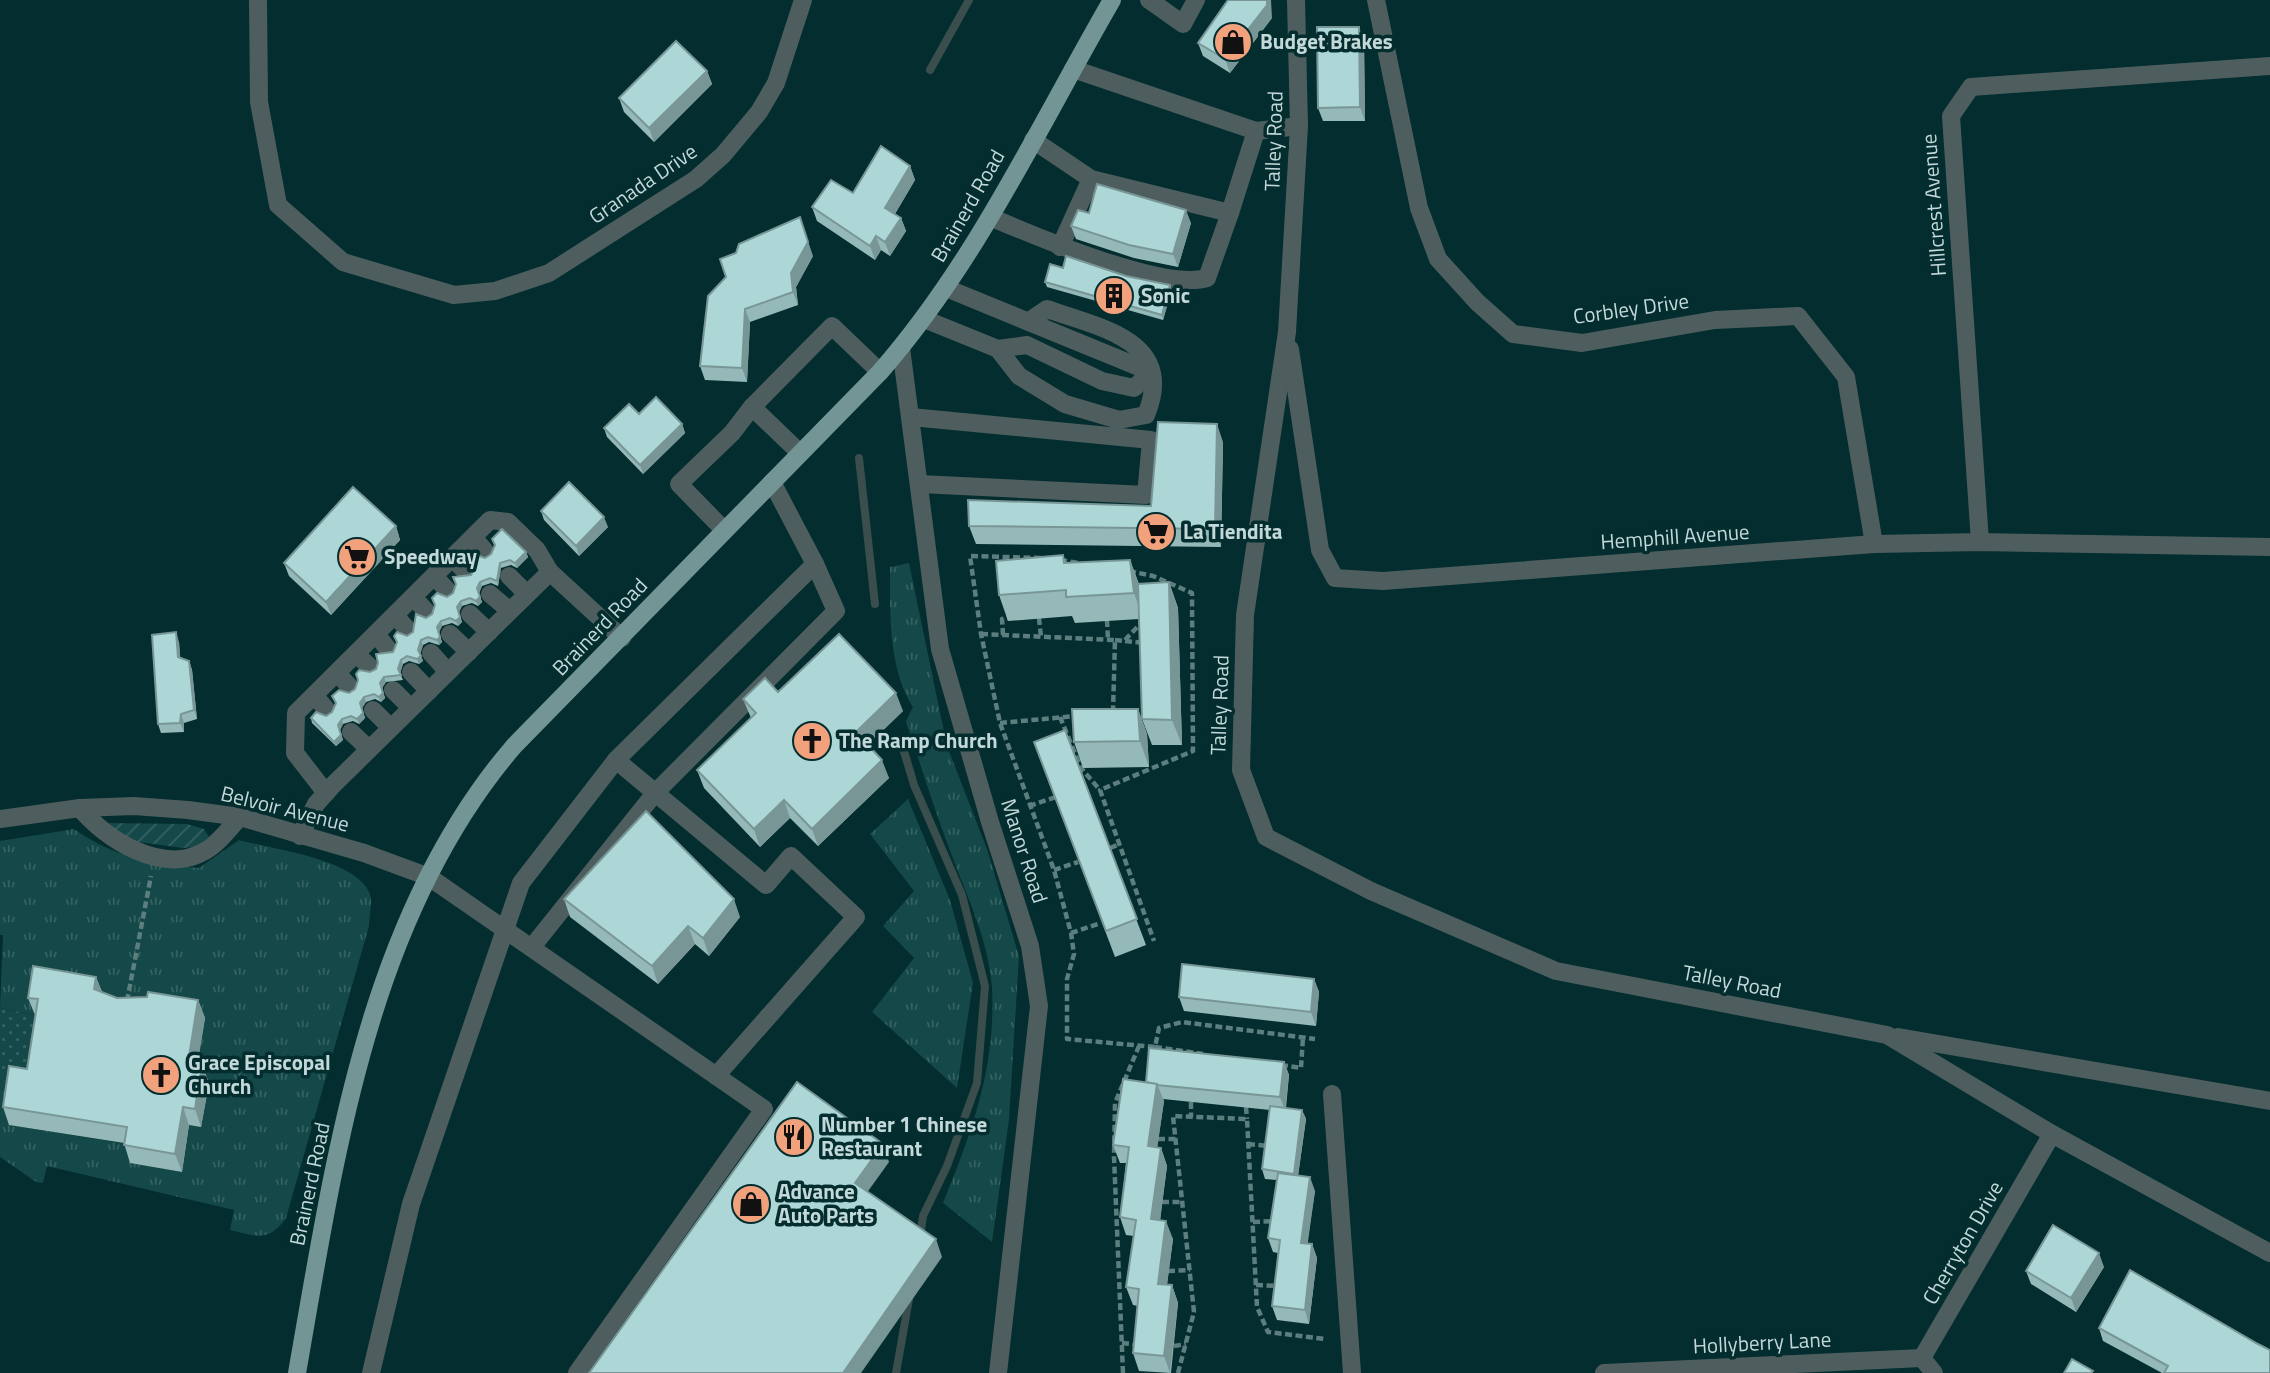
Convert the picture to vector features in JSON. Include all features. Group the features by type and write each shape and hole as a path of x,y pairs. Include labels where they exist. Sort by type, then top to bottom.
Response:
{"main road":[{"name":"Brainerd Road","path":"297,1373 327,1207 363,1049 395,948 453,831 488,776 880,372 924,319 990,217 1110,1"}],"street":[{"name":"Granada Drive","path":"258,0 259,102 278,205 343,262 421,288 454,295 481,292 549,273 696,179 742,135 776,83 803,0"},
{"path":"1149,0 1183,24 1196,0"},
{"name":"Talley Road","path":"1296,0 1299,126 1287,332 1245,615 1241,770 1266,837 1371,891 1556,971 1887,1035 2270,1101"},
{"name":"Corbley Drive","path":"1376,0 1419,208 1438,259 1477,302 1513,334 1583,343 1715,320 1798,316 1846,377 1874,544"},
{"name":"Hillcrest Avenue","path":"1980,542 1951,117 1971,87 2270,66"},
{"path":"1073,69 1256,131 1299,126"},
{"path":"990,217 1060,247 1180,282 1207,278 1256,131"},
{"path":"1033,140 1091,179 1230,213"},
{"path":"1060,247 1091,179"},
{"path":"946,288 1151,372"},
{"path":"924,319 998,349 1027,345 1102,381 1133,388 1151,372"},
{"path":"724,530 679,484 732,433 752,407 832,326 880,372"},
{"name":"Hemphill Avenue","path":"1287,332 1320,550 1335,578 1383,581 1874,544 1980,542 2270,547"},
{"name":"Manor Road","path":"901,348 940,649 990,822 1013,886 1030,946 1039,1006 999,1373"},
{"path":"998,349 1019,376 1065,404 1119,420 1146,415 1155,392 1151,372"},
{"path":"752,407 800,453"},
{"path":"911,417 1151,440 1146,495 920,484"},
{"path":"532,947 654,793 836,611 772,482"},
{"path":"326,793 295,753 296,713 337,673 363,660 376,634 490,520 508,522 537,550 550,572 622,638"},
{"path":"473,537 485,551"},
{"path":"452,558 466,571"},
{"path":"371,1373 411,1204 522,883 616,760 815,564"},
{"path":"300,836 316,804 326,793 550,572"},
{"path":"434,576 447,590"},
{"path":"509,576 527,594"},
{"path":"490,594 510,611"},
{"path":"413,597 426,611"},
{"path":"470,614 489,632"},
{"path":"395,615 407,629"},
{"path":"376,634 387,648"},
{"path":"450,634 469,652"},
{"path":"431,653 448,672"},
{"path":"411,672 429,691"},
{"path":"337,673 349,686"},
{"path":"393,690 411,708"},
{"path":"314,695 326,709"},
{"path":"373,710 391,728"},
{"path":"351,732 369,749"},
{"path":"616,760 766,885 791,856 856,917 716,1076"},
{"name":"Belvoir Avenue","path":"0,819 80,808 134,806 240,817 364,853 429,877 764,1109 577,1373"},
{"path":"80,808 96,828 113,840 155,856 185,858 206,851 240,817"},
{"name":"Talley Road","path":"1887,1035 2052,1135 2270,1253"},
{"path":"1332,1094 1352,1373"},
{"name":"Cherryton Drive","path":"1922,1358 2052,1135"},
{"path":"1922,1358 1934,1373"},
{"name":"Hollyberry Lane","path":"1604,1373 1922,1358"}],"path":[{"path":"1082,563 1032,557 970,556 981,634 1000,723 1054,870 1071,933 1074,954 1067,979 1067,1039 1208,1055"},
{"path":"1032,557 1033,570"},
{"path":"1100,790 1193,751 1192,593 1122,569"},
{"path":"1143,574 1143,584"},
{"path":"1124,641 1145,620 1144,612"},
{"path":"1003,635 1002,619 1008,618"},
{"path":"1039,618 1041,637"},
{"path":"1107,620 1108,640"},
{"path":"981,634 1149,643"},
{"path":"1114,710 1115,640"},
{"path":"1101,713 1126,709"},
{"path":"1000,723 1087,715"},
{"path":"1060,717 1081,768 1100,790 1154,941"},
{"path":"1071,743 1082,744"},
{"path":"1029,806 1056,797"},
{"path":"1110,848 1119,844"},
{"path":"127,1003 155,856"},
{"path":"1054,870 1078,862"},
{"path":"1132,910 1142,906"},
{"path":"1071,933 1101,923"},
{"path":"1155,1047 1159,1028 1182,1022 1315,1039"},
{"path":"1275,1064 1301,1068 1303,1037"},
{"path":"1123,1373 1114,1145 1115,1103 1139,1046"},
{"path":"1191,1102 1191,1117"},
{"path":"1245,1107 1257,1307 1268,1332 1325,1339"},
{"path":"1178,1373 1194,1312 1173,1116 1247,1119"},
{"path":"1158,1139 1176,1139"},
{"path":"1248,1144 1270,1146"},
{"path":"1114,1145 1122,1147"},
{"path":"1162,1202 1182,1202"},
{"path":"1116,1208 1129,1209"},
{"path":"1253,1222 1278,1220"},
{"path":"1168,1272 1190,1270"},
{"path":"1120,1279 1128,1280"},
{"path":"1256,1286 1281,1286"},
{"path":"1122,1343 1142,1346"},
{"path":"1174,1346 1186,1344"}],"green space":[{"path":"909,563 947,746 987,849 1019,956 1009,1120 992,1242 943,1203 972,1125 986,1072 992,988 982,937 906,721 913,707 899,675 892,639 890,567"},
{"path":"908,799 950,900 973,983 957,1088 872,1012 914,958 883,926 914,891 870,834"},
{"path":"107,823 187,824 204,829 209,837 196,847 183,848 124,840"},
{"path":"74,829 119,853 149,861 199,868 239,840 335,865 365,885 371,898 369,926 286,1218 280,1226 267,1234 261,1236 230,1230 234,1210 47,1166 43,1183 36,1182 0,1157 0,1080 16,1084 10,1125 133,1145 131,1163 182,1172 189,1125 201,1126 40,985 35,1015 0,1008 3,935 0,935 0,841"},
{"path":"0,1008 44,1017 34,1087 0,1080"}],"building":[{"path":"1228,0 1267,0 1267,5 1225,59 1198,43"},
{"path":"1317,27 1359,27 1360,107 1318,108"},
{"path":"676,41 707,71 649,128 619,98"},
{"path":"881,146 910,166 885,208 901,218 885,242 876,236 870,246 812,207 831,180 853,193"},
{"name":"Sonic","path":"1097,184 1186,210 1173,254 1129,245 1071,226 1078,210 1089,213"},
{"path":"800,217 808,242 791,273 793,292 745,309 742,368 700,366 708,296 726,277 720,259 736,253 739,244"},
{"path":"1066,256 1126,276 1170,285 1162,315 1045,282 1050,264 1063,268"},
{"path":"656,397 682,424 640,465 604,428 629,404 639,414"},
{"path":"1158,422 1217,424 1215,529 969,526 968,500 1151,506"},
{"path":"569,482 604,517 576,546 541,511"},
{"path":"353,487 396,526 326,602 284,563"},
{"path":"502,529 526,552 515,563 510,560 500,563 497,581 490,578 480,582 477,588 480,597 476,601 470,598 461,601 457,607 460,617 456,621 450,618 441,621 437,627 440,637 437,640 428,637 421,640 418,650 421,656 417,659 407,656 401,660 398,669 401,675 384,677 380,683 383,693 379,697 374,694 364,697 360,703 363,713 357,719 351,716 342,719 338,725 341,735 334,742 311,718 316,712 326,716 332,712 336,703 332,696 339,690 349,693 355,689 358,680 356,674 359,670 370,672 376,669 376,654 393,652 397,642 394,636 397,632 407,636 413,632 416,614 426,618 432,614 435,605 432,598 437,593 447,597 453,593 456,584 453,577 471,575 474,569 472,559 476,555 485,558 491,554 495,545 492,539"},
{"path":"1063,555 1064,563 1130,560 1134,593 1066,597 1066,590 999,595 996,561"},
{"path":"1169,582 1172,720 1142,719 1138,584"},
{"path":"176,632 178,657 189,661 194,710 181,714 180,723 158,724 152,635"},
{"name":"The Ramp Church","path":"839,634 896,693 856,732 882,760 812,829 784,800 754,829 697,770 756,713 743,699 765,678 778,692"},
{"path":"1072,709 1138,709 1140,741 1074,742"},
{"path":"1065,730 1137,919 1106,931 1034,742"},
{"path":"646,811 734,899 703,938 688,926 652,966 564,899"},
{"path":"1182,964 1314,979 1311,1012 1179,997"},
{"name":"Grace Episcopal Church","path":"33,966 96,977 94,989 117,998 147,997 148,992 198,1000 188,1063 202,1065 195,1109 183,1107 175,1154 124,1145 127,1127 3,1107 9,1066 27,1069 38,999 28,998"},
{"path":"1149,1048 1284,1062 1280,1097 1146,1082"},
{"path":"1123,1079 1157,1084 1148,1146 1161,1148 1151,1219 1166,1221 1158,1284 1172,1285 1164,1356 1133,1353 1139,1289 1126,1287 1136,1220 1120,1217 1129,1147 1113,1145"},
{"path":"797,1082 883,1144 855,1183 936,1239 843,1373 589,1373"},
{"path":"1270,1106 1302,1110 1294,1174 1262,1169"},
{"path":"1278,1173 1310,1177 1301,1243 1312,1244 1305,1310 1272,1306 1280,1240 1268,1238"},
{"path":"2053,1225 2099,1253 2071,1298 2026,1271"},
{"path":"2130,1270 2270,1350 2270,1373 2164,1373 2168,1366 2099,1328"},
{"path":"2072,1359 2093,1371 2064,1373"}],"waterway":[{"path":"930,70 969,0"},
{"path":"859,458 875,604"},
{"path":"903,748 914,785 962,895 985,986 977,1083 947,1166 923,1216 920,1238"},
{"path":"896,1373 909,1299"}],"place":[{"name":"Budget Brakes","path":"1233,42"},
{"name":"Sonic","path":"1114,296"},
{"name":"La Tiendita","path":"1156,532"},
{"name":"Speedway","path":"357,557"},
{"name":"The Ramp Church","path":"812,741"},
{"name":"Grace Episcopal Church","path":"161,1075"},
{"name":"Number 1 Chinese Restaurant","path":"794,1137"},
{"name":"Advance Auto Parts","path":"751,1204"}]}
